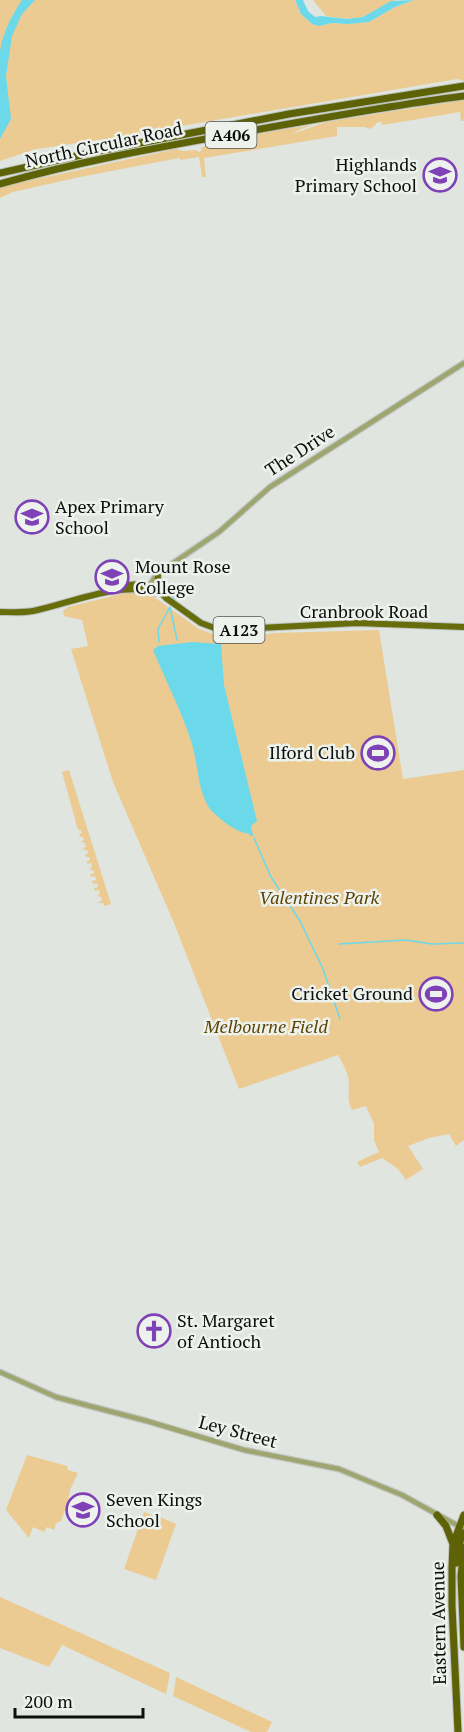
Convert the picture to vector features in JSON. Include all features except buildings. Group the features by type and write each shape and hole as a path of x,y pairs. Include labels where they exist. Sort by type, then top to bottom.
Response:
{"highway":[{"name":"North Circular Road","path":"0,173 289,114 464,86"},
{"name":"North Circular Road","path":"0,184 102,159 178,144 464,96"},
{"path":"437,1515 446,1526 453,1544"},
{"name":"Eastern Avenue","path":"458,1732 452,1587 453,1544 463,1528 464,1515"},
{"path":"452,1587 463,1528"},
{"name":"Eastern Avenue","path":"464,1547 461,1576 464,1647"}],"main road":[{"path":"158,575 157,584 164,595"},
{"name":"Cranbrook Road","path":"0,612 31,611 112,590 137,588 150,589 164,595 201,623 220,630 357,623 464,627"}],"street":[{"name":"The Drive","path":"150,589 158,575 219,532 270,487 464,363"},
{"name":"Ley Street","path":"0,1371 56,1397 86,1406 147,1421 244,1450 339,1469 402,1495 463,1528"}],"green space":[{"path":"0,0 23,0 30,4 35,0 295,0 301,14 312,24 319,26 332,23 369,22 395,7 414,0 464,0 464,81 457,79 36,149 0,161"},
{"path":"313,0 397,0 366,16 351,19 326,16"},
{"path":"464,100 464,121 461,121 460,112 383,125 381,122 369,129 337,127 337,136 204,158 206,177 202,177 199,157 180,160 179,158 80,177 13,192 0,198 0,187 176,149 199,152 202,147 272,131 314,125 292,134 326,122"},
{"name":"Valentines Park","path":"129,592 154,597 199,629 218,636 244,637 276,633 379,630 403,779 464,770 464,1140 456,1146 449,1134 408,1146 423,1169 406,1180 398,1169 382,1158 360,1167 357,1162 379,1152 374,1140 374,1124 366,1106 352,1110 350,1106 348,1077 338,1055 239,1089 174,923 113,782 71,649 88,646 82,620 64,616 63,611 68,607"},
{"path":"69,770 111,904 104,906 103,903 98,903 102,900 97,896 100,893 99,890 95,891 94,888 98,887 97,883 93,884 92,881 96,880 95,876 90,875 94,873 89,869 92,867 91,863 87,864 90,860 85,855 88,853 83,848 86,847 85,843 81,842 84,840 79,834 82,833 78,830 62,772"},
{"path":"27,1455 67,1466 68,1470 78,1473 70,1490 61,1521 56,1523 54,1530 47,1527 44,1532 33,1527 29,1538 6,1510"},
{"path":"144,1512 176,1524 156,1580 124,1569"},
{"path":"0,1597 170,1673 166,1694 62,1645 49,1667 0,1648"},
{"path":"176,1677 272,1722 267,1732 251,1732 173,1696"}],"water":[{"path":"22,0 35,0 22,14 12,36 6,76 11,119 0,139 0,51 8,25"},
{"path":"295,0 303,0 308,11 315,17 347,19 363,17 391,1 414,0 395,7 369,22 332,23 319,26 312,24 301,14"},
{"path":"192,642 221,644 224,685 257,821 251,826 253,836 227,824 208,806 202,791 188,732 153,650 158,646"}],"waterway":[{"path":"162,585 175,599"},
{"path":"170,607 177,640"},
{"path":"159,642 158,629 170,607"},
{"path":"254,838 271,877 300,921 323,969 340,1019"},
{"path":"339,944 406,940 432,944 464,943"}],"place":[{"name":"Highlands Primary School","path":"440,175"},
{"name":"Apex Primary School","path":"32,517"},
{"name":"Mount Rose College","path":"112,577"},
{"name":"Ilford Club","path":"378,753"},
{"name":"Cricket Ground","path":"436,994"},
{"name":"St. Margaret of Antioch","path":"154,1331"},
{"name":"Seven Kings School","path":"83,1510"}],"park label":[{"name":"Melbourne Field","path":"266,1027"}]}
